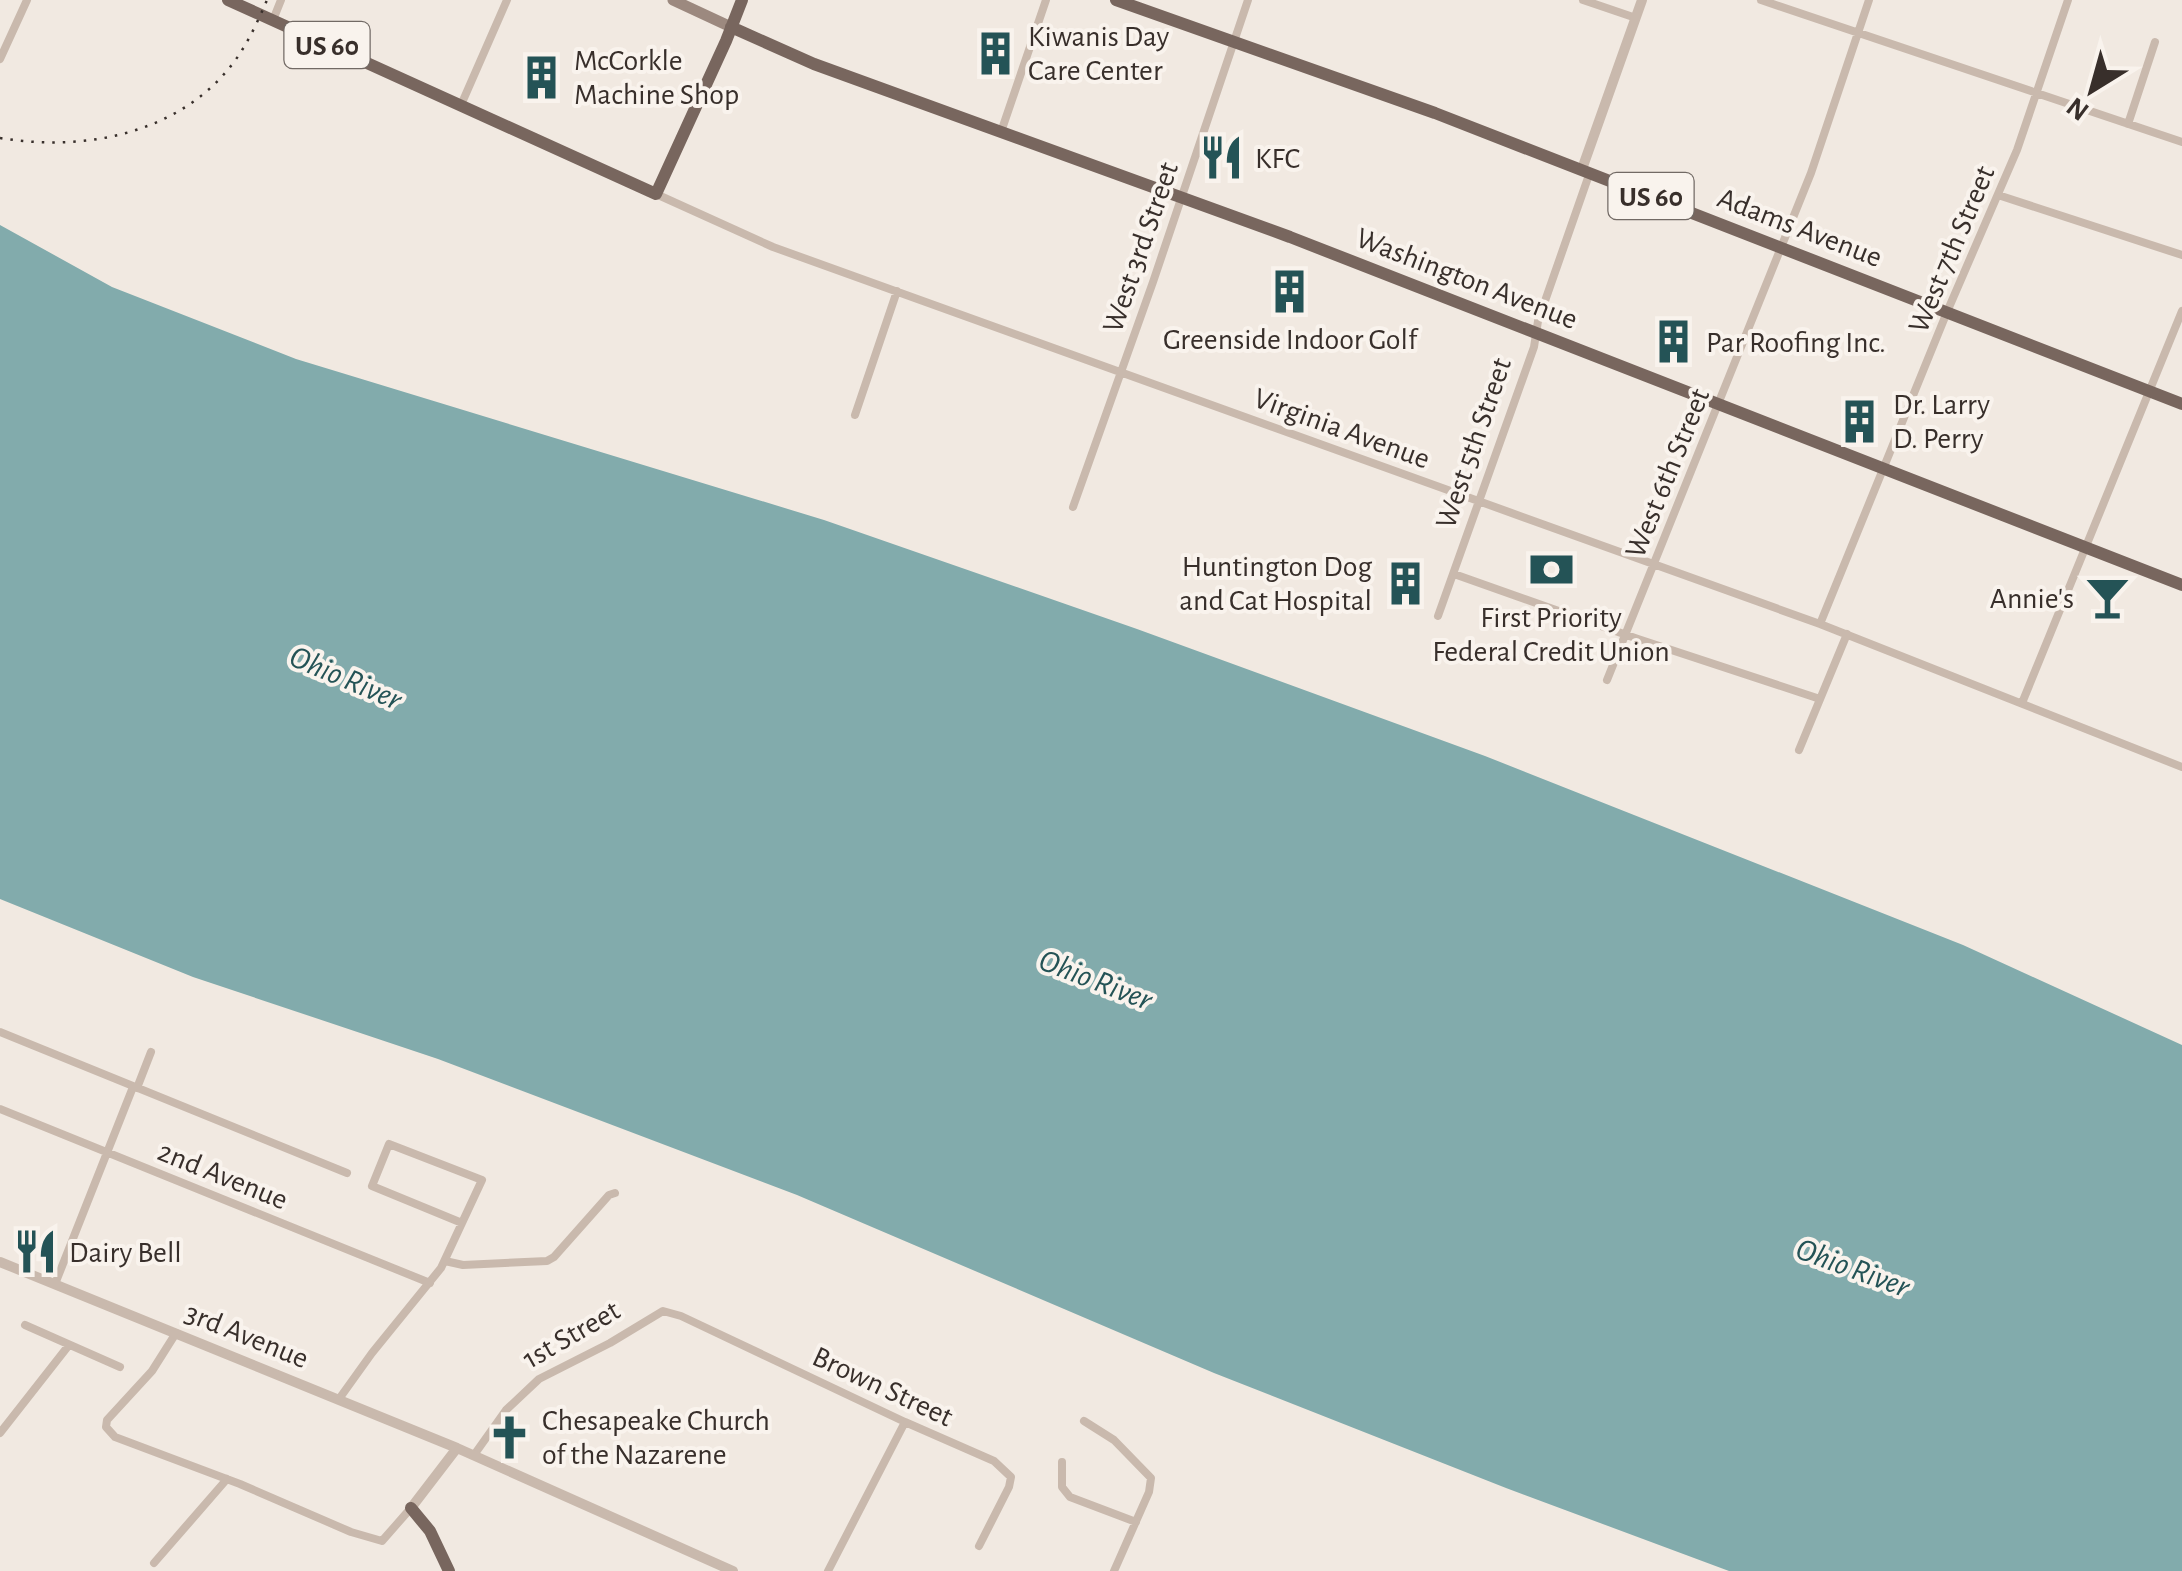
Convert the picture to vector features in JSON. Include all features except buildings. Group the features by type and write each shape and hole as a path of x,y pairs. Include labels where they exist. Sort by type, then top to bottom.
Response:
{"main road":[{"name":"US 60","path":"228,0 251,5 272,20 656,194"},
{"path":"673,0 731,26"},
{"path":"656,194 742,0"},
{"name":"Adams Avenue","path":"1116,0 1410,103 2182,404"},
{"name":"Washington Avenue","path":"731,26 814,64 1181,197 1536,332 2182,585"},
{"path":"411,1508 430,1532 450,1571"}],"street":[{"path":"272,20 280,0"},
{"path":"461,105 507,0"},
{"path":"1000,132 1046,0"},
{"name":"West 3rd Street","path":"1072,507 1248,0"},
{"path":"1583,0 1636,18"},
{"name":"West 5th Street","path":"1438,616 1534,347 1538,320 1642,0"},
{"path":"1761,0 2182,142"},
{"name":"West 6th Street","path":"1608,680 1811,173 1869,0"},
{"name":"West 7th Street","path":"1820,624 1998,196 2068,0"},
{"path":"0,59 23,2"},
{"path":"2128,124 2156,42"},
{"name":"Virginia Avenue","path":"656,194 756,240 1820,624 2182,766"},
{"path":"1998,196 2182,255"},
{"path":"855,415 898,292"},
{"path":"2022,703 2182,311"},
{"path":"1454,574 1820,700"},
{"path":"1799,750 1847,634"},
{"path":"0,1032 347,1173"},
{"path":"55,1284 151,1052"},
{"name":"2nd Avenue","path":"0,1109 430,1284"},
{"path":"339,1398 430,1284 445,1261 482,1180 389,1144 372,1186 462,1223"},
{"path":"445,1261 464,1265 547,1261 614,1193"},
{"name":"3rd Avenue","path":"0,1262 339,1398 733,1571"},
{"name":"Brown Street","path":"663,1310 994,1462 1011,1477 1004,1500 979,1546"},
{"name":"1st Street","path":"474,1455 506,1410 539,1380 663,1310"},
{"path":"25,1326 120,1367"},
{"path":"176,1333 152,1370 107,1420 106,1427 116,1438 382,1541 457,1448"},
{"path":"0,1433 69,1346"},
{"path":"1084,1421 1114,1440 1151,1478 1149,1492 1114,1571"},
{"path":"828,1571 905,1422"},
{"path":"1062,1462 1062,1487 1070,1497 1136,1522"},
{"path":"154,1563 227,1480"}],"water":[{"name":"Ohio River","path":"0,225 112,287 296,359 824,520 1485,756 1963,945 2182,1045 2182,1571 1729,1571 1214,1373 797,1195 438,1059 193,977 0,899"}],"railway":[{"path":"0,138 32,142 97,139 159,121 212,87 248,40 267,0"}],"place":[{"name":"Kiwanis Day Care Center","path":"995,53"},
{"name":"McCorkle Machine Shop","path":"541,77"},
{"name":"KFC","path":"1222,158"},
{"name":"Greenside Indoor Golf","path":"1290,292"},
{"name":"Par Roofing Inc.","path":"1673,342"},
{"name":"Dr. Larry D. Perry","path":"1860,421"},
{"name":"First Priority Federal Credit Union","path":"1551,570"},
{"name":"Huntington Dog and Cat Hospital","path":"1405,583"},
{"name":"Annie's","path":"2107,598"},
{"name":"Dairy Bell","path":"36,1252"},
{"name":"Chesapeake Church of the Nazarene","path":"509,1437"}]}
